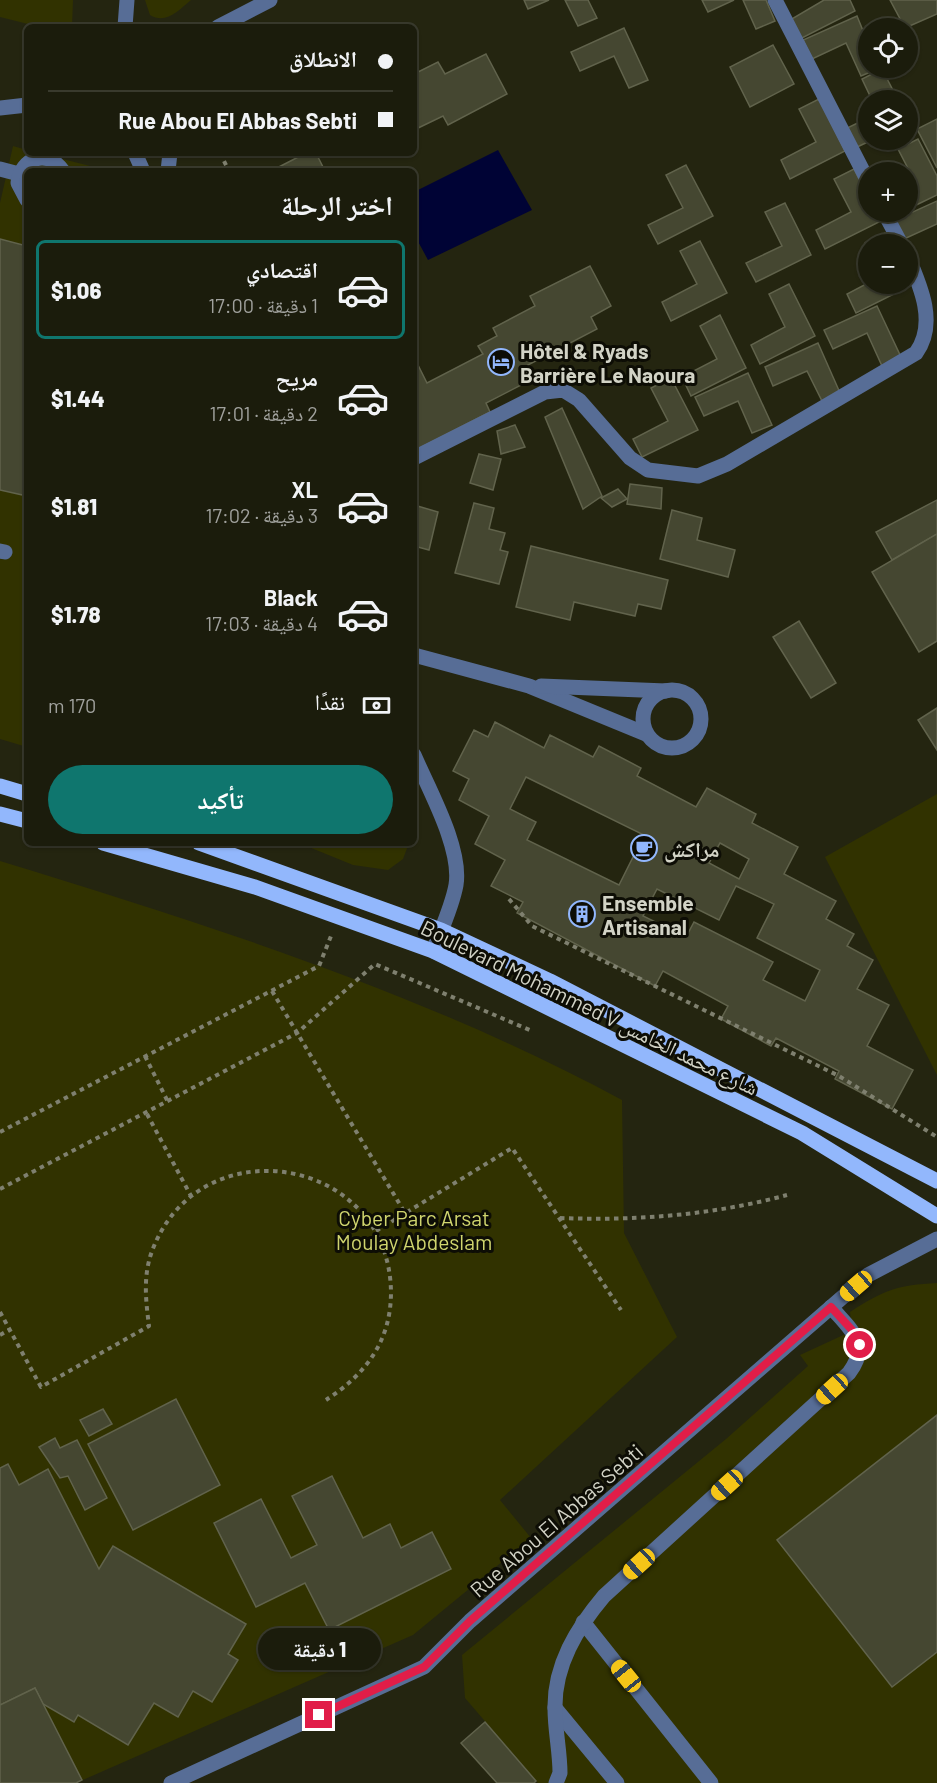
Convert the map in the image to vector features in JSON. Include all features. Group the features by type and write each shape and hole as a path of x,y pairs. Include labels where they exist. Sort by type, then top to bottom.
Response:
{"main road":[{"path":"0,786 24,793"},
{"path":"0,814 24,820"},
{"name":"Boulevard Mohammed V شارع محمد الخامس","path":"113,846 255,887 433,951 802,1133 937,1216"},
{"name":"Boulevard Mohammed V شارع محمد الخامس","path":"207,846 441,930 550,981 937,1181"}],"street":[{"path":"124,24 127,0"},
{"path":"775,0 858,162"},
{"path":"224,24 264,2"},
{"path":"245,24 264,2"},
{"path":"0,108 24,105"},
{"path":"24,194 18,183 23,166 39,158 56,163 60,168"},
{"path":"0,169 19,174"},
{"path":"417,456 545,392 563,390 579,400 630,458 648,470 698,476 727,464 916,353 925,342 926,306 918,284"},
{"path":"417,656 529,686 646,734"},
{"path":"529,686 679,691 689,696 697,705 700,727 695,737 687,744 664,748 654,743 646,734 643,712 648,702 667,691"},
{"path":"417,762 444,825 455,862 456,885 433,951"},
{"name":"Rue Abou El Abbas Sebti","path":"171,1783 424,1667 470,1621 868,1275 937,1239"},
{"path":"556,1783 560,1773 560,1755 555,1708 563,1662 583,1622 604,1596 849,1373 859,1360 860,1345 852,1330 831,1307"},
{"path":"583,1622 711,1783"},
{"path":"555,1708 617,1783"}],"path":[{"path":"509,899 532,926 839,1077 937,1137"},
{"path":"0,1132 319,966 338,918"},
{"path":"0,1190 297,1033 375,964 532,1030"},
{"path":"272,991 405,1213"},
{"path":"145,1056 168,1102"},
{"path":"147,1114 191,1196"},
{"path":"376,1231 512,1148 621,1310"},
{"path":"0,1312 41,1387 149,1326 145,1290 150,1255 167,1222 191,1196 229,1176 271,1169 312,1177 349,1199 376,1231 390,1270 391,1311 378,1351 352,1383 326,1400"},
{"path":"560,1218 623,1220 754,1204 787,1195"},
{"path":"0,1335 9,1330"}],"green space":[{"path":"0,0 73,0 72,24 28,24 0,17"},
{"path":"145,0 191,0 172,15 156,18 150,15"},
{"path":"13,146 24,149 24,156 51,156 95,168 24,168 24,746 0,739 0,203"},
{"path":"937,794 937,1075 825,857"},
{"path":"306,846 408,846 403,859 388,870 353,865"},
{"name":"Cyber Parc Arsat Moulay Abdeslam","path":"0,861 159,911 317,965 472,1027 622,1100 624,1233 677,1337 500,1500 531,1538 413,1635 76,1783 0,1783"},
{"path":"937,1283 937,1783 538,1783 465,1698 462,1655 726,1439 808,1366 800,1355 852,1331 850,1312 872,1298 891,1290 911,1285"}],"shaded area":[{"path":"498,150 532,210 428,260 417,240 417,190"}],"building":[{"path":"524,0 549,0 528,9"},
{"path":"565,0 588,0 597,18 578,26"},
{"path":"702,0 734,0 708,12"},
{"path":"743,0 766,0 775,21 756,29"},
{"path":"824,0 850,0 855,11 800,39 790,20"},
{"path":"890,0 937,0 937,14 918,22 918,18 900,18"},
{"path":"857,16 858,69 846,43 812,59 803,40"},
{"path":"624,28 648,80 629,88 614,56 580,71 571,52"},
{"path":"773,45 794,84 750,107 730,67"},
{"path":"486,54 507,94 448,125 443,116 417,129 417,72 438,62 445,74"},
{"path":"887,78 893,90 867,90 862,79"},
{"path":"819,99 845,151 790,179 781,160 816,142 799,109"},
{"path":"937,119 937,168 918,131 918,128"},
{"path":"858,123 858,147 853,149 843,130"},
{"path":"918,139 937,176 937,195 918,204 918,162 905,162 899,150 918,150"},
{"path":"300,156 320,156 318,157 323,167 322,168 277,168"},
{"path":"686,165 713,216 658,244 648,225 683,208 666,175"},
{"path":"854,169 858,177 858,222 879,222 825,249 816,230 851,212 834,179"},
{"path":"937,201 937,224 915,234 902,234 896,222 918,222 918,210"},
{"path":"785,203 811,255 756,282 746,263 782,246 765,212"},
{"path":"0,239 24,245 24,495 0,490"},
{"path":"700,241 727,293 671,321 662,302 697,284 680,251"},
{"name":"Hôtel & Ryads Barrière Le Naoura","path":"590,266 611,306 591,317 597,329 524,367 531,380 486,403 490,412 417,449 417,363 427,383 483,354 478,346 497,336 493,328 535,306 530,296"},
{"path":"789,284 815,336 760,364 751,345 785,327 769,294"},
{"path":"858,288 858,294 894,294 856,313 847,294"},
{"path":"877,306 901,357 882,366 867,333 833,349 824,330"},
{"path":"720,315 746,368 691,396 682,377 717,359 700,326"},
{"path":"818,343 841,395 823,403 807,371 773,386 765,367"},
{"path":"748,373 772,425 752,433 738,401 704,416 695,397"},
{"path":"671,378 698,430 642,457 633,439 668,421 651,388"},
{"path":"562,408 602,496 583,509 545,417"},
{"path":"515,425 525,447 501,454 497,431"},
{"path":"479,454 501,459 493,490 470,483"},
{"path":"630,484 662,488 661,509 627,504"},
{"path":"618,489 627,499 612,507 601,498"},
{"path":"937,500 937,534 892,560 876,532"},
{"path":"474,503 494,508 489,529 505,533 500,550 508,552 499,584 455,573"},
{"path":"417,506 438,512 429,550 417,547"},
{"path":"672,510 702,518 697,540 735,550 728,577 660,559"},
{"path":"937,534 937,641 919,652 872,572"},
{"path":"531,546 668,580 661,609 638,604 635,616 574,602 570,620 516,607"},
{"path":"799,621 836,683 811,698 773,637"},
{"path":"937,708 937,750 918,720"},
{"name":"Ensemble Artisanal","path":"495,722 544,748 550,735 593,757 599,746 641,768 637,776 696,807 707,788 756,814 752,823 798,847 784,874 836,901 826,919 854,934 847,946 873,960 857,989 889,1005 867,1046 913,1070 892,1109 835,1079 839,1071 776,1038 771,1046 721,1019 728,1006 663,971 655,986 517,913 523,902 491,886 505,860 475,844 489,816 459,800 469,779 453,771 474,730 488,737","holes":["526,777 644,835 619,885 527,840 536,822 510,809","720,843 749,859 739,879 709,863","736,886 774,904 757,938 820,970 805,1001 763,980 773,962 694,922 686,937 643,916 657,889 719,920"]},
{"path":"176,1399 220,1485 133,1530 88,1444"},
{"path":"103,1409 112,1424 89,1436 80,1420"},
{"path":"937,1415 937,1652 892,1687 777,1540"},
{"path":"55,1438 60,1448 77,1440 107,1498 85,1510 68,1476 60,1478 39,1447"},
{"path":"8,1464 19,1485 48,1469 99,1569 113,1546 246,1624 228,1654 238,1660 212,1702 193,1691 178,1717 154,1703 128,1745 78,1715 74,1722 43,1704 35,1688 0,1705 0,1468"},
{"path":"332,1476 363,1538 390,1524 401,1548 432,1532 451,1569 329,1630 305,1583 256,1607 214,1523 261,1499 291,1558 317,1545 292,1496"},
{"path":"35,1688 82,1780 76,1783 0,1783 0,1705"},
{"path":"485,1722 536,1781 534,1783 497,1783 461,1743"}],"place":[{"name":"Hôtel & Ryads Barrière Le Naoura","path":"501,362"},
{"name":"مراكش","path":"644,848"},
{"name":"Ensemble Artisanal","path":"582,914"}],"route":[{"path":"319,1715 424,1667 470,1621 831,1307 852,1330 860,1345"}]}
